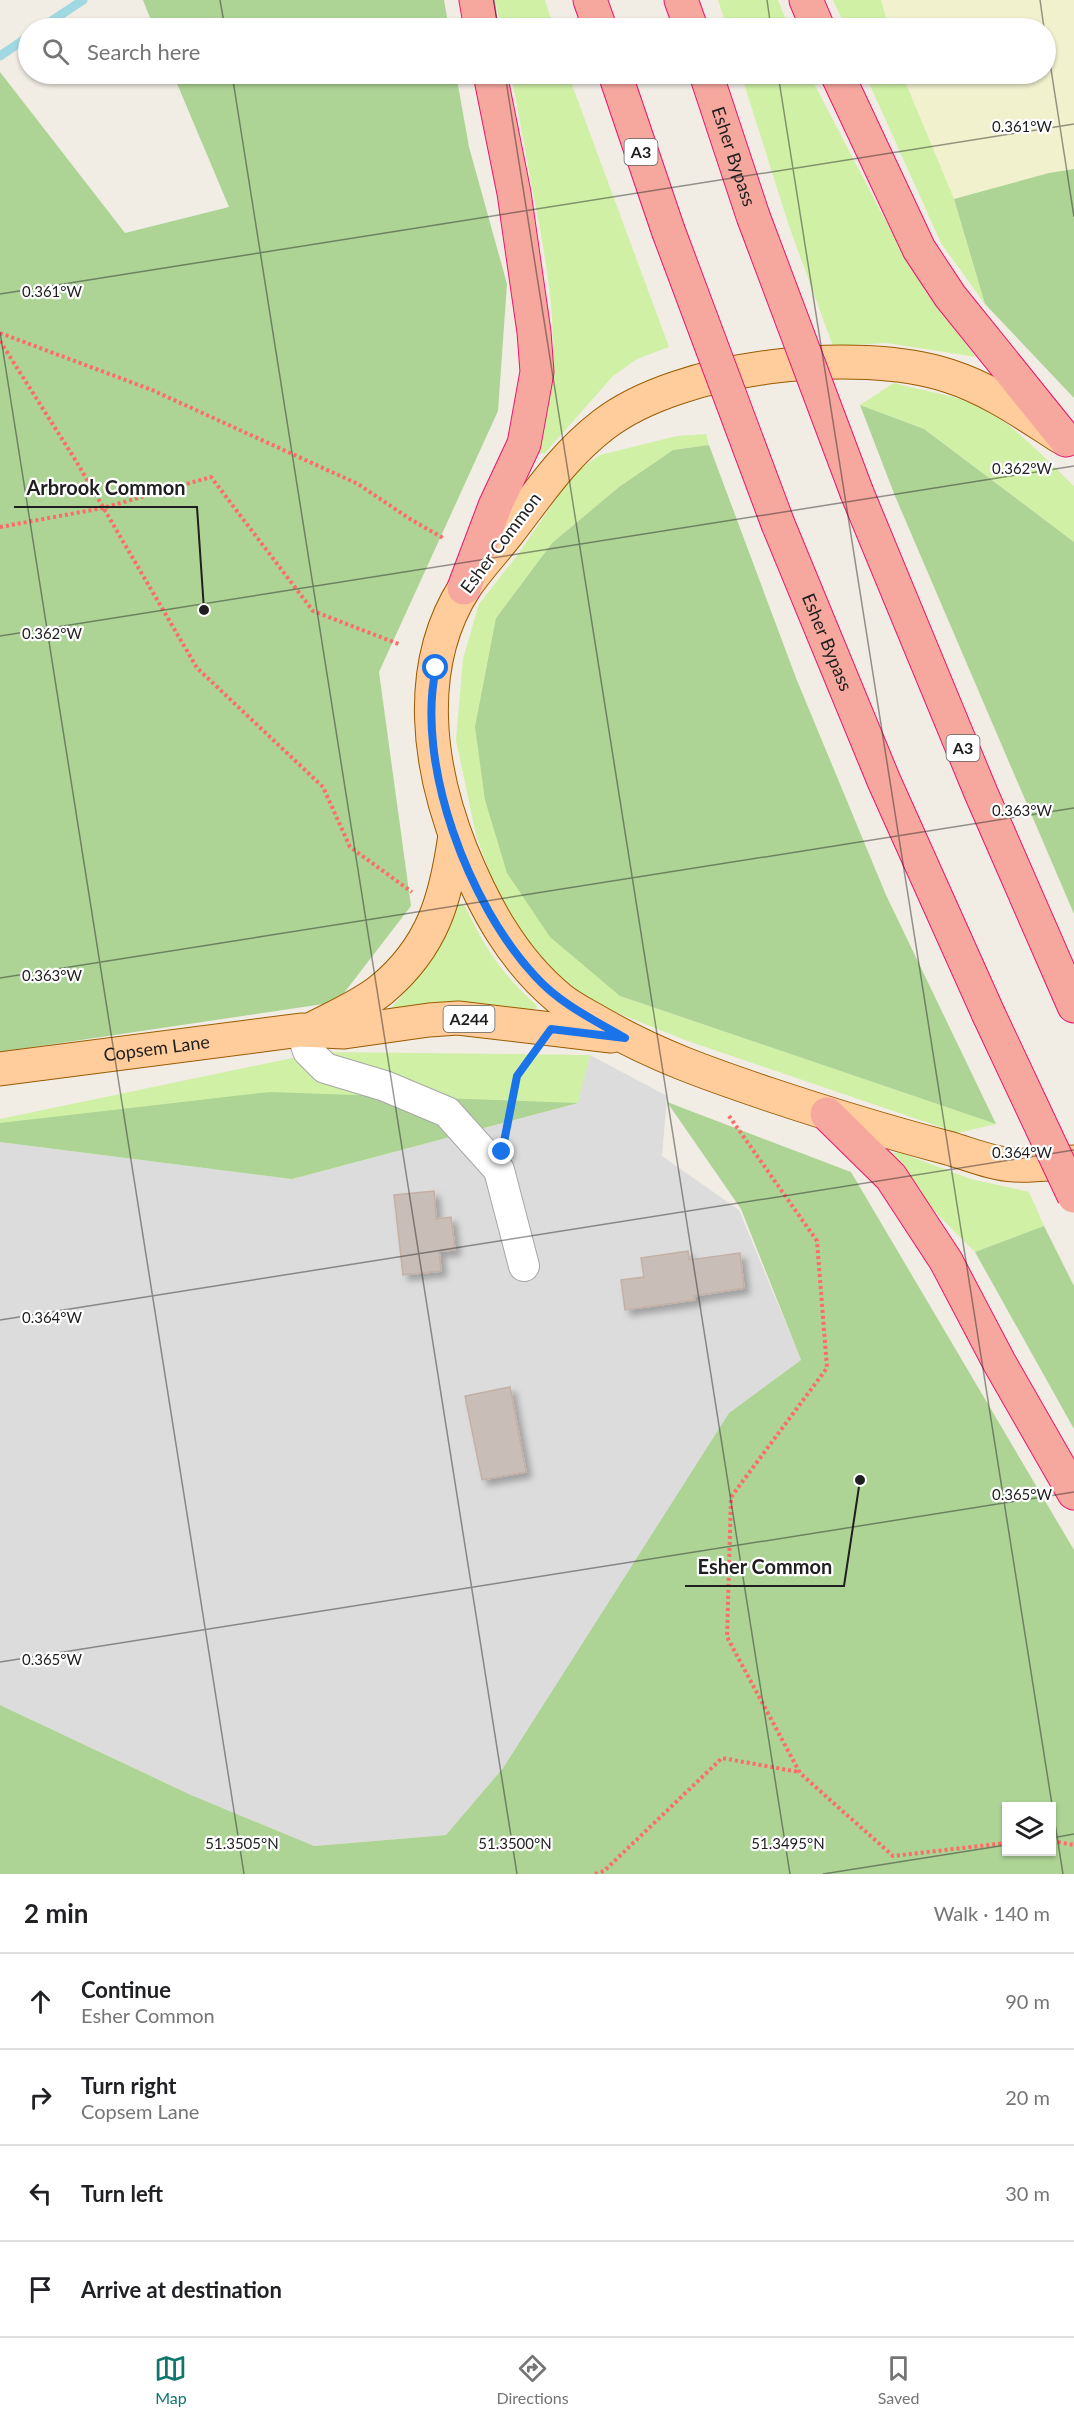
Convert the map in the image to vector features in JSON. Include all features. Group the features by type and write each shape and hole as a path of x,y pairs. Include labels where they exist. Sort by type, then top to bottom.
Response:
{"highway":[{"path":"476,0 480,18"},
{"path":"590,0 596,18"},
{"path":"681,0 687,18"},
{"path":"806,0 814,18"},
{"path":"464,588 495,506 524,444 537,372 534,332 514,193 492,84"},
{"name":"Esher Bypass","path":"618,84 668,230 778,524 879,770 988,1013 1074,1196"},
{"name":"Esher Bypass","path":"709,84 753,216 857,493 981,793 1073,1004"},
{"path":"842,84 919,249 950,296 1070,443"},
{"path":"827,1114 891,1177 946,1261 999,1362 1074,1493"}],"main road":[{"name":"Esher Common","path":"1070,443 989,392 949,376 906,365 848,361 763,368 680,385 643,400 605,423 560,463 464,588 443,633 432,684 430,729 436,774 455,835 479,892 506,940 535,977 563,1002 625,1038 684,1066 827,1114 1011,1165 1074,1162"},
{"name":"Copsem Lane","path":"307,1030 381,990 419,950 439,913 449,876 455,835"},
{"name":"Copsem Lane","path":"0,1069 307,1030 344,1032 458,1018 625,1038"}],"street":[{"path":"307,1030 308,1051 325,1068 385,1086 447,1112 499,1170 524,1266"}],"path":[{"path":"0,333 152,390 358,484 445,539"},
{"path":"0,341 103,508 197,668 323,787 350,847 415,894"},
{"path":"0,527 103,508 211,477 313,611 401,645"},
{"path":"499,1170 517,1076 551,1029"},
{"path":"727,1113 817,1241 827,1368 731,1497 727,1637 800,1773 893,1856 1002,1843"},
{"path":"595,1874 604,1871 722,1758 800,1773"},
{"path":"1056,1842 1074,1845"}],"shaded area":[{"path":"590,1055 667,1096 662,1156 739,1210 801,1360 729,1413 503,1768 446,1835 314,1846 191,1795 0,1705 0,1142 292,1179 577,1103"}],"green space":[{"path":"143,0 444,0 447,18 150,18"},
{"path":"495,0 545,0 551,18 499,18"},
{"path":"718,0 778,0 785,18 724,18"},
{"path":"833,0 881,0 886,18 841,18"},
{"path":"881,0 1074,0 1074,169 954,199 906,84 1056,84 1056,18 886,18"},
{"path":"0,72 125,233 229,207 177,84 458,84 469,147 507,284 498,411 379,672 411,906 337,1002 0,1052"},
{"path":"513,84 572,84 669,347 637,359 613,376 544,454 537,451 545,418 553,357 550,297"},
{"path":"744,84 814,84 927,294 976,357 887,343 833,346 789,226"},
{"path":"869,84 906,84 954,199 985,304 941,243"},
{"path":"1074,169 1074,398 985,304 954,199 1049,173"},
{"path":"894,383 969,402 991,413 1024,438 1074,486 1074,542 924,429 860,405"},
{"path":"860,405 924,429 1074,542 1074,914 895,496"},
{"path":"706,434 709,445 673,450 619,487 552,543 496,618 620,996 996,1124 958,1133 685,1040 595,1004 547,966 526,941 497,893 476,835 456,740 463,659 479,604 516,557 574,473 600,455 677,436"},
{"path":"709,445 796,678 886,895 996,1124 620,996 550,937 507,873 485,800 475,727 496,618 552,543 619,487 673,450"},
{"path":"460,903 465,906 494,959 537,1007 534,1010 389,1010 428,962 443,936 456,905"},
{"path":"321,1052 590,1055 578,1103 292,1179 0,1142 0,1119"},
{"path":"270,1092 578,1103 292,1179 0,1142 0,1123"},
{"path":"667,1102 851,1172 1074,1550 1074,1874 0,1874 0,1705 191,1795 314,1846 446,1835 503,1768 729,1413 801,1360 741,1209"},
{"path":"891,1153 901,1153 971,1179 1029,1192 1044,1226 975,1252 936,1213"},
{"path":"1044,1226 1074,1286 1074,1429 975,1252"}],"building":[{"path":"434,1191 436,1219 451,1217 455,1250 439,1251 441,1271 403,1275 394,1195"},
{"path":"688,1251 689,1260 740,1253 744,1288 694,1296 695,1300 625,1310 621,1280 644,1277 641,1258"},
{"path":"510,1387 526,1472 482,1480 465,1396"}],"waterway":[{"path":"56,18 83,0"},
{"path":"0,56 18,44"}],"place":[{"name":"Arbrook Common","path":"204,610"},
{"name":"Esher Common","path":"860,1480"}],"route":[{"path":"436,668 432,684 430,729 436,774 455,835 479,892 506,940 535,977 563,1002 625,1038 551,1029 517,1076 502,1152"}]}
